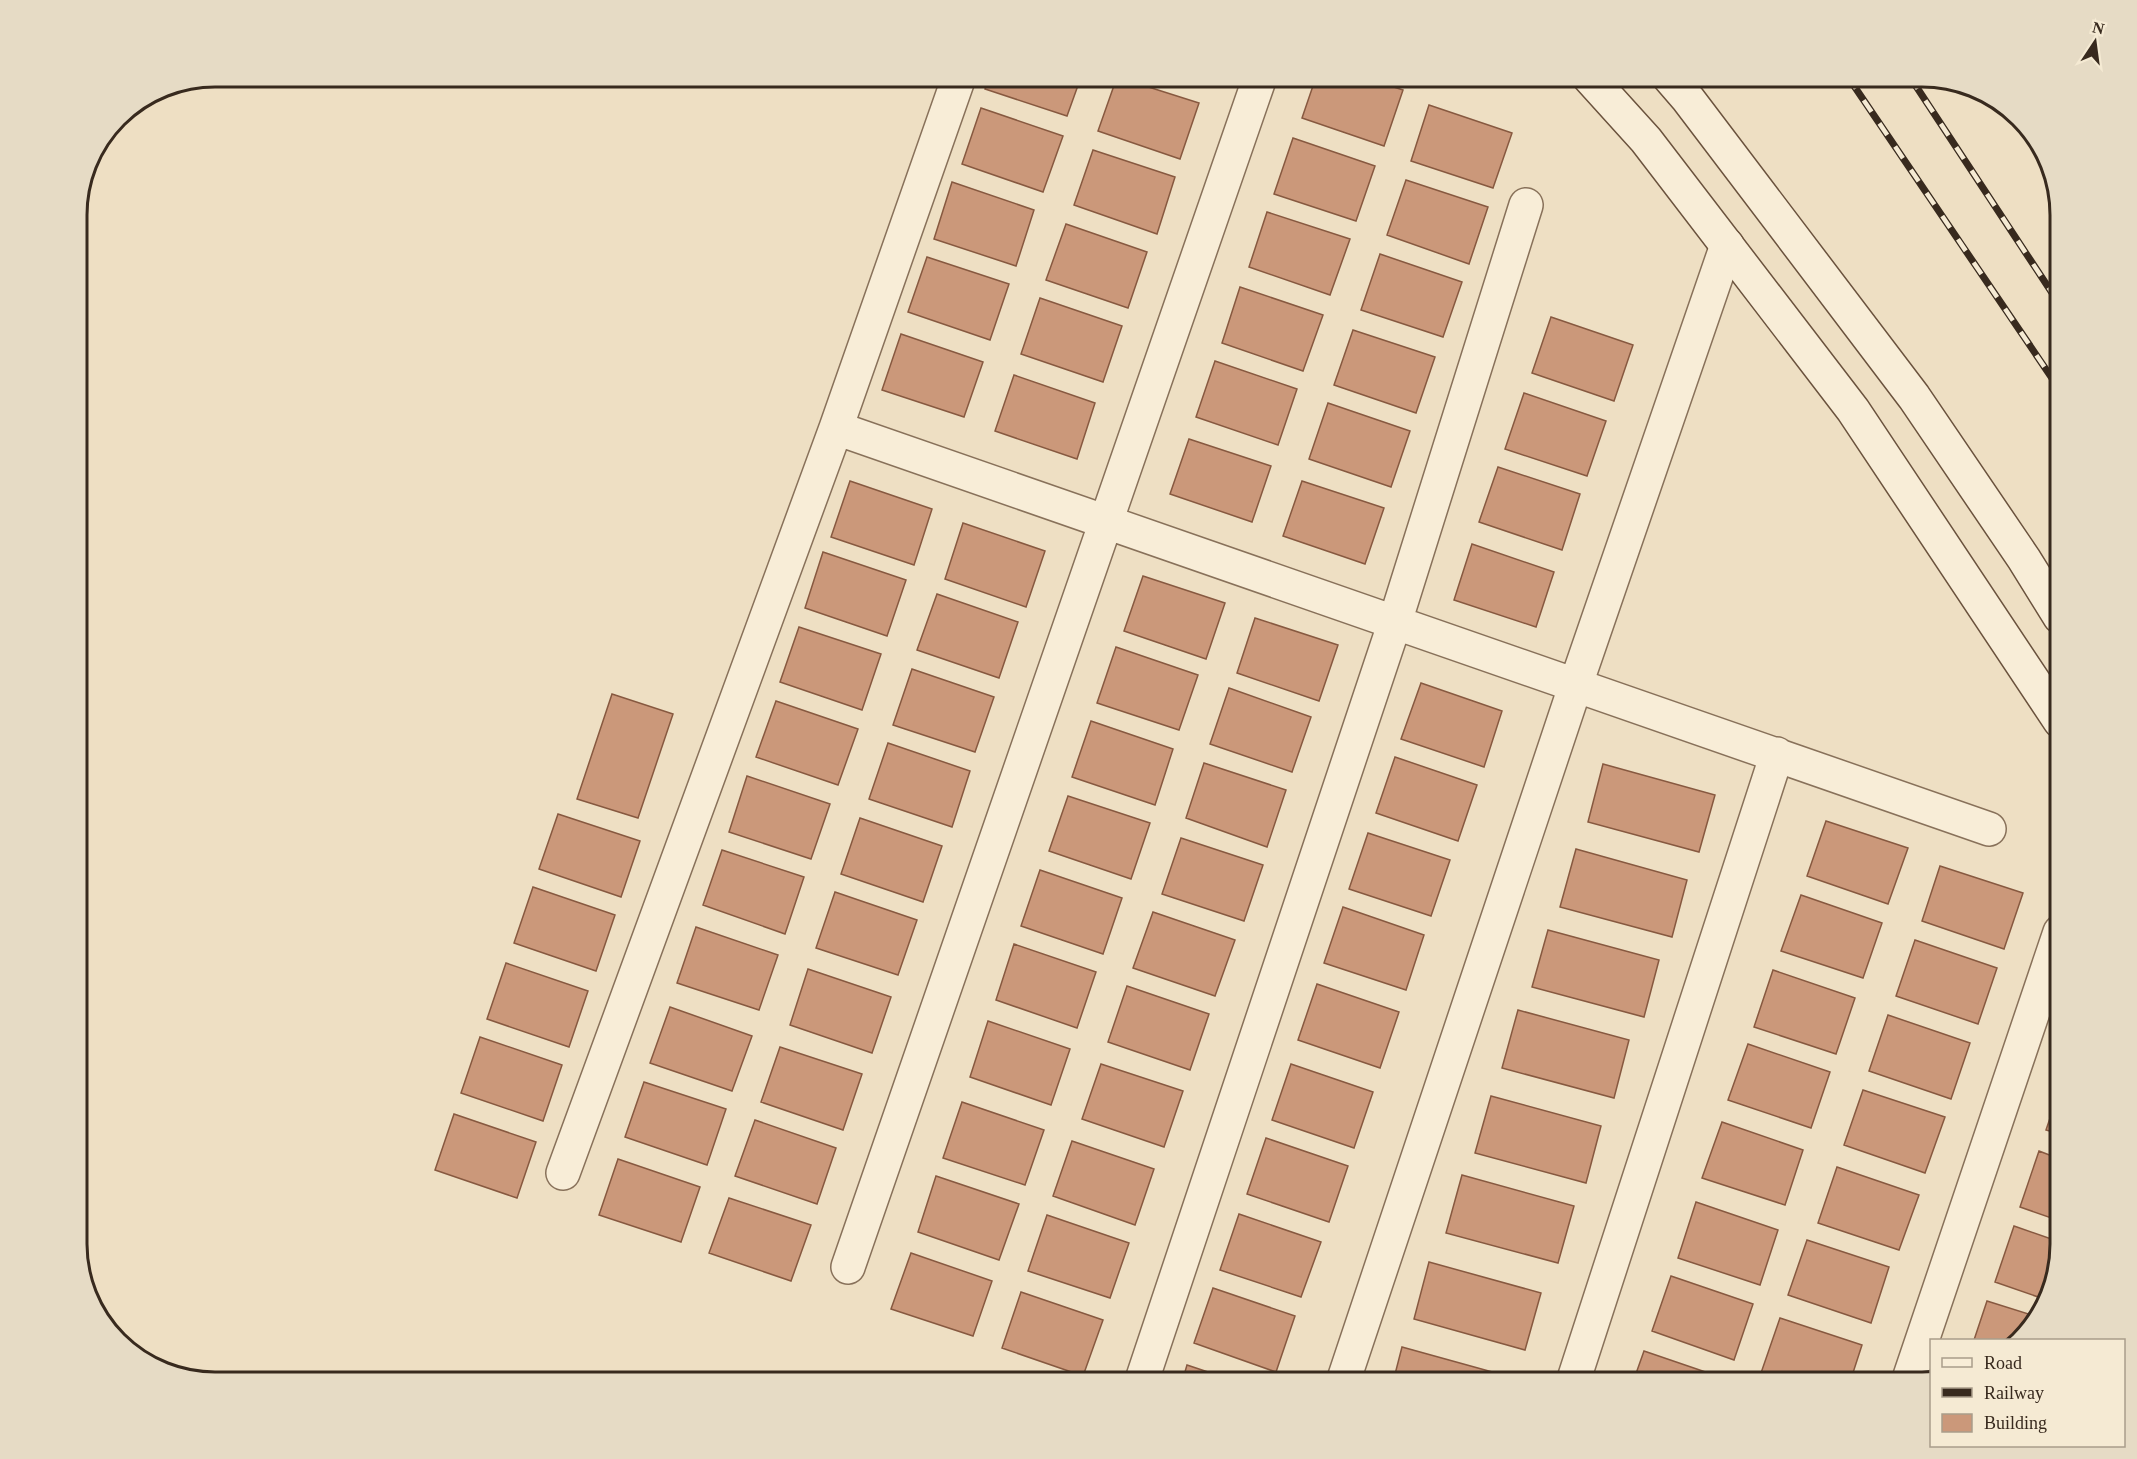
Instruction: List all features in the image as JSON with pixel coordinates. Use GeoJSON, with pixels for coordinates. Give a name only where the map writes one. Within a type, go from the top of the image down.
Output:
{"type":"FeatureCollection","features":[{"type":"Feature","properties":{"kind":"street"},"geometry":{"type":"LineString","coordinates":[[563,1173],[836,428],[954,87]]}},
{"type":"Feature","properties":{"kind":"street"},"geometry":{"type":"LineString","coordinates":[[848,1268],[1256,87]]}},
{"type":"Feature","properties":{"kind":"street"},"geometry":{"type":"LineString","coordinates":[[1599,87],[1646,140],[1853,410],[2050,705]]}},
{"type":"Feature","properties":{"kind":"street"},"geometry":{"type":"LineString","coordinates":[[1678,87],[1914,397],[2050,600]]}},
{"type":"Feature","properties":{"kind":"street"},"geometry":{"type":"LineString","coordinates":[[1145,1372],[1395,622],[1526,205]]}},
{"type":"Feature","properties":{"kind":"street"},"geometry":{"type":"LineString","coordinates":[[1347,1372],[1576,684],[1727,245]]}},
{"type":"Feature","properties":{"kind":"street"},"geometry":{"type":"LineString","coordinates":[[836,428],[1989,829]]}},
{"type":"Feature","properties":{"kind":"street"},"geometry":{"type":"LineString","coordinates":[[1577,1372],[1777,754]]}},
{"type":"Feature","properties":{"kind":"street"},"geometry":{"type":"LineString","coordinates":[[1912,1372],[2050,962]]}},
{"type":"Feature","properties":{"kind":"building"},"geometry":{"type":"Polygon","coordinates":[[[986,87],[1077,87],[1067,116],[985,89],[986,87]]]}},
{"type":"Feature","properties":{"kind":"building"},"geometry":{"type":"Polygon","coordinates":[[[1113,87],[1149,87],[1199,103],[1180,159],[1098,131],[1113,87]]]}},
{"type":"Feature","properties":{"kind":"building"},"geometry":{"type":"Polygon","coordinates":[[[1313,87],[1394,87],[1403,90],[1384,146],[1302,118],[1313,87]]]}},
{"type":"Feature","properties":{"kind":"building"},"geometry":{"type":"Polygon","coordinates":[[[1429,105],[1512,133],[1493,188],[1411,161],[1429,105]]]}},
{"type":"Feature","properties":{"kind":"building"},"geometry":{"type":"Polygon","coordinates":[[[981,108],[1063,136],[1043,192],[962,164],[981,108]]]}},
{"type":"Feature","properties":{"kind":"building"},"geometry":{"type":"Polygon","coordinates":[[[1293,138],[1375,166],[1356,221],[1274,194],[1293,138]]]}},
{"type":"Feature","properties":{"kind":"building"},"geometry":{"type":"Polygon","coordinates":[[[1093,150],[1175,177],[1157,234],[1074,205],[1093,150]]]}},
{"type":"Feature","properties":{"kind":"building"},"geometry":{"type":"Polygon","coordinates":[[[1406,180],[1488,207],[1469,264],[1387,235],[1406,180]]]}},
{"type":"Feature","properties":{"kind":"building"},"geometry":{"type":"Polygon","coordinates":[[[952,182],[1034,210],[1016,266],[934,239],[952,182]]]}},
{"type":"Feature","properties":{"kind":"building"},"geometry":{"type":"Polygon","coordinates":[[[1267,212],[1350,239],[1330,295],[1249,267],[1267,212]]]}},
{"type":"Feature","properties":{"kind":"building"},"geometry":{"type":"Polygon","coordinates":[[[1066,224],[1147,252],[1128,308],[1046,280],[1066,224]]]}},
{"type":"Feature","properties":{"kind":"building"},"geometry":{"type":"Polygon","coordinates":[[[1380,254],[1462,282],[1443,337],[1361,310],[1380,254]]]}},
{"type":"Feature","properties":{"kind":"building"},"geometry":{"type":"Polygon","coordinates":[[[927,257],[1009,284],[990,340],[908,312],[927,257]]]}},
{"type":"Feature","properties":{"kind":"building"},"geometry":{"type":"Polygon","coordinates":[[[1240,287],[1323,315],[1303,371],[1222,343],[1240,287]]]}},
{"type":"Feature","properties":{"kind":"building"},"geometry":{"type":"Polygon","coordinates":[[[1040,298],[1122,326],[1103,382],[1021,354],[1040,298]]]}},
{"type":"Feature","properties":{"kind":"building"},"geometry":{"type":"Polygon","coordinates":[[[1551,317],[1633,345],[1614,401],[1532,373],[1551,317]]]}},
{"type":"Feature","properties":{"kind":"building"},"geometry":{"type":"Polygon","coordinates":[[[1353,330],[1435,357],[1416,413],[1334,385],[1353,330]]]}},
{"type":"Feature","properties":{"kind":"building"},"geometry":{"type":"Polygon","coordinates":[[[901,334],[983,362],[964,417],[882,390],[901,334]]]}},
{"type":"Feature","properties":{"kind":"building"},"geometry":{"type":"Polygon","coordinates":[[[1215,361],[1297,389],[1278,445],[1196,417],[1215,361]]]}},
{"type":"Feature","properties":{"kind":"building"},"geometry":{"type":"Polygon","coordinates":[[[1014,375],[1095,403],[1077,459],[995,431],[1014,375]]]}},
{"type":"Feature","properties":{"kind":"building"},"geometry":{"type":"Polygon","coordinates":[[[1524,393],[1606,421],[1587,476],[1505,449],[1524,393]]]}},
{"type":"Feature","properties":{"kind":"building"},"geometry":{"type":"Polygon","coordinates":[[[1328,403],[1410,431],[1391,487],[1309,459],[1328,403]]]}},
{"type":"Feature","properties":{"kind":"building"},"geometry":{"type":"Polygon","coordinates":[[[1189,439],[1271,466],[1252,522],[1170,494],[1189,439]]]}},
{"type":"Feature","properties":{"kind":"building"},"geometry":{"type":"Polygon","coordinates":[[[1498,467],[1580,494],[1562,550],[1479,522],[1498,467]]]}},
{"type":"Feature","properties":{"kind":"building"},"geometry":{"type":"Polygon","coordinates":[[[850,481],[932,509],[914,565],[831,537],[850,481]]]}},
{"type":"Feature","properties":{"kind":"building"},"geometry":{"type":"Polygon","coordinates":[[[1302,481],[1384,508],[1365,564],[1283,536],[1302,481]]]}},
{"type":"Feature","properties":{"kind":"building"},"geometry":{"type":"Polygon","coordinates":[[[963,523],[1045,551],[1026,607],[945,579],[963,523]]]}},
{"type":"Feature","properties":{"kind":"building"},"geometry":{"type":"Polygon","coordinates":[[[1472,544],[1554,572],[1536,627],[1454,600],[1472,544]]]}},
{"type":"Feature","properties":{"kind":"building"},"geometry":{"type":"Polygon","coordinates":[[[823,552],[906,580],[887,636],[805,608],[823,552]]]}},
{"type":"Feature","properties":{"kind":"building"},"geometry":{"type":"Polygon","coordinates":[[[1143,576],[1225,603],[1206,659],[1124,631],[1143,576]]]}},
{"type":"Feature","properties":{"kind":"building"},"geometry":{"type":"Polygon","coordinates":[[[937,594],[1018,622],[999,678],[917,650],[937,594]]]}},
{"type":"Feature","properties":{"kind":"building"},"geometry":{"type":"Polygon","coordinates":[[[1255,618],[1338,645],[1319,701],[1237,673],[1255,618]]]}},
{"type":"Feature","properties":{"kind":"building"},"geometry":{"type":"Polygon","coordinates":[[[799,627],[881,654],[862,710],[780,682],[799,627]]]}},
{"type":"Feature","properties":{"kind":"building"},"geometry":{"type":"Polygon","coordinates":[[[1116,647],[1198,675],[1179,730],[1097,703],[1116,647]]]}},
{"type":"Feature","properties":{"kind":"building"},"geometry":{"type":"Polygon","coordinates":[[[912,669],[994,697],[975,752],[893,725],[912,669]]]}},
{"type":"Feature","properties":{"kind":"building"},"geometry":{"type":"Polygon","coordinates":[[[1421,683],[1502,711],[1484,767],[1401,739],[1421,683]]]}},
{"type":"Feature","properties":{"kind":"building"},"geometry":{"type":"Polygon","coordinates":[[[1229,688],[1311,717],[1292,772],[1210,744],[1229,688]]]}},
{"type":"Feature","properties":{"kind":"building"},"geometry":{"type":"Polygon","coordinates":[[[612,694],[673,714],[638,818],[577,799],[612,694]]]}},
{"type":"Feature","properties":{"kind":"building"},"geometry":{"type":"Polygon","coordinates":[[[776,701],[858,729],[838,785],[756,757],[776,701]]]}},
{"type":"Feature","properties":{"kind":"building"},"geometry":{"type":"Polygon","coordinates":[[[1091,721],[1173,749],[1155,805],[1072,777],[1091,721]]]}},
{"type":"Feature","properties":{"kind":"building"},"geometry":{"type":"Polygon","coordinates":[[[888,743],[970,771],[952,827],[869,799],[888,743]]]}},
{"type":"Feature","properties":{"kind":"building"},"geometry":{"type":"Polygon","coordinates":[[[1395,757],[1477,785],[1458,841],[1376,813],[1395,757]]]}},
{"type":"Feature","properties":{"kind":"building"},"geometry":{"type":"Polygon","coordinates":[[[1204,763],[1286,790],[1267,847],[1186,818],[1204,763]]]}},
{"type":"Feature","properties":{"kind":"building"},"geometry":{"type":"Polygon","coordinates":[[[1603,764],[1715,795],[1699,852],[1588,822],[1603,764]]]}},
{"type":"Feature","properties":{"kind":"building"},"geometry":{"type":"Polygon","coordinates":[[[747,776],[830,804],[811,859],[729,832],[747,776]]]}},
{"type":"Feature","properties":{"kind":"building"},"geometry":{"type":"Polygon","coordinates":[[[1068,796],[1150,823],[1131,879],[1049,851],[1068,796]]]}},
{"type":"Feature","properties":{"kind":"building"},"geometry":{"type":"Polygon","coordinates":[[[558,814],[640,841],[621,897],[539,869],[558,814]]]}},
{"type":"Feature","properties":{"kind":"building"},"geometry":{"type":"Polygon","coordinates":[[[860,818],[942,846],[923,902],[841,874],[860,818]]]}},
{"type":"Feature","properties":{"kind":"building"},"geometry":{"type":"Polygon","coordinates":[[[1826,821],[1908,848],[1888,904],[1807,876],[1826,821]]]}},
{"type":"Feature","properties":{"kind":"building"},"geometry":{"type":"Polygon","coordinates":[[[1368,833],[1450,860],[1431,916],[1349,889],[1368,833]]]}},
{"type":"Feature","properties":{"kind":"building"},"geometry":{"type":"Polygon","coordinates":[[[1181,838],[1263,865],[1244,921],[1162,894],[1181,838]]]}},
{"type":"Feature","properties":{"kind":"building"},"geometry":{"type":"Polygon","coordinates":[[[1576,849],[1687,880],[1672,937],[1560,907],[1576,849]]]}},
{"type":"Feature","properties":{"kind":"building"},"geometry":{"type":"Polygon","coordinates":[[[722,850],[804,877],[785,934],[703,905],[722,850]]]}},
{"type":"Feature","properties":{"kind":"building"},"geometry":{"type":"Polygon","coordinates":[[[1940,866],[2023,893],[2004,949],[1922,921],[1940,866]]]}},
{"type":"Feature","properties":{"kind":"building"},"geometry":{"type":"Polygon","coordinates":[[[1040,870],[1122,898],[1103,954],[1021,926],[1040,870]]]}},
{"type":"Feature","properties":{"kind":"building"},"geometry":{"type":"Polygon","coordinates":[[[533,887],[615,915],[596,971],[514,943],[533,887]]]}},
{"type":"Feature","properties":{"kind":"building"},"geometry":{"type":"Polygon","coordinates":[[[835,892],[917,920],[898,975],[816,948],[835,892]]]}},
{"type":"Feature","properties":{"kind":"building"},"geometry":{"type":"Polygon","coordinates":[[[1801,895],[1882,923],[1863,978],[1781,951],[1801,895]]]}},
{"type":"Feature","properties":{"kind":"building"},"geometry":{"type":"Polygon","coordinates":[[[1343,907],[1424,935],[1406,990],[1324,963],[1343,907]]]}},
{"type":"Feature","properties":{"kind":"building"},"geometry":{"type":"Polygon","coordinates":[[[1153,912],[1235,940],[1215,996],[1133,968],[1153,912]]]}},
{"type":"Feature","properties":{"kind":"building"},"geometry":{"type":"Polygon","coordinates":[[[696,927],[778,955],[759,1010],[677,983],[696,927]]]}},
{"type":"Feature","properties":{"kind":"building"},"geometry":{"type":"Polygon","coordinates":[[[1548,930],[1659,960],[1644,1017],[1532,987],[1548,930]]]}},
{"type":"Feature","properties":{"kind":"building"},"geometry":{"type":"Polygon","coordinates":[[[1915,940],[1997,968],[1978,1024],[1896,996],[1915,940]]]}},
{"type":"Feature","properties":{"kind":"building"},"geometry":{"type":"Polygon","coordinates":[[[1014,944],[1096,972],[1077,1028],[996,1000],[1014,944]]]}},
{"type":"Feature","properties":{"kind":"building"},"geometry":{"type":"Polygon","coordinates":[[[506,963],[588,991],[569,1047],[487,1019],[506,963]]]}},
{"type":"Feature","properties":{"kind":"building"},"geometry":{"type":"Polygon","coordinates":[[[808,969],[891,997],[872,1053],[790,1025],[808,969]]]}},
{"type":"Feature","properties":{"kind":"building"},"geometry":{"type":"Polygon","coordinates":[[[1773,970],[1855,998],[1836,1054],[1754,1027],[1773,970]]]}},
{"type":"Feature","properties":{"kind":"building"},"geometry":{"type":"Polygon","coordinates":[[[1317,984],[1399,1012],[1380,1068],[1298,1040],[1317,984]]]}},
{"type":"Feature","properties":{"kind":"building"},"geometry":{"type":"Polygon","coordinates":[[[1127,986],[1209,1014],[1190,1070],[1108,1042],[1127,986]]]}},
{"type":"Feature","properties":{"kind":"building"},"geometry":{"type":"Polygon","coordinates":[[[670,1007],[752,1036],[732,1091],[650,1063],[670,1007]]]}},
{"type":"Feature","properties":{"kind":"building"},"geometry":{"type":"Polygon","coordinates":[[[1518,1010],[1629,1040],[1614,1098],[1502,1068],[1518,1010]]]}},
{"type":"Feature","properties":{"kind":"building"},"geometry":{"type":"Polygon","coordinates":[[[1888,1015],[1970,1043],[1951,1099],[1869,1071],[1888,1015]]]}},
{"type":"Feature","properties":{"kind":"building"},"geometry":{"type":"Polygon","coordinates":[[[988,1021],[1070,1049],[1051,1105],[970,1077],[988,1021]]]}},
{"type":"Feature","properties":{"kind":"building"},"geometry":{"type":"Polygon","coordinates":[[[480,1037],[562,1065],[543,1121],[461,1093],[480,1037]]]}},
{"type":"Feature","properties":{"kind":"building"},"geometry":{"type":"Polygon","coordinates":[[[1748,1044],[1830,1072],[1811,1128],[1728,1100],[1748,1044]]]}},
{"type":"Feature","properties":{"kind":"building"},"geometry":{"type":"Polygon","coordinates":[[[780,1047],[862,1074],[843,1130],[761,1102],[780,1047]]]}},
{"type":"Feature","properties":{"kind":"building"},"geometry":{"type":"Polygon","coordinates":[[[1101,1064],[1183,1091],[1164,1147],[1082,1119],[1101,1064]]]}},
{"type":"Feature","properties":{"kind":"building"},"geometry":{"type":"Polygon","coordinates":[[[1291,1064],[1373,1092],[1354,1148],[1272,1120],[1291,1064]]]}},
{"type":"Feature","properties":{"kind":"building"},"geometry":{"type":"Polygon","coordinates":[[[644,1082],[726,1109],[707,1165],[625,1137],[644,1082]]]}},
{"type":"Feature","properties":{"kind":"building"},"geometry":{"type":"Polygon","coordinates":[[[1863,1090],[1945,1117],[1925,1173],[1844,1145],[1863,1090]]]}},
{"type":"Feature","properties":{"kind":"building"},"geometry":{"type":"Polygon","coordinates":[[[1491,1096],[1601,1126],[1586,1183],[1475,1153],[1491,1096]]]}},
{"type":"Feature","properties":{"kind":"building"},"geometry":{"type":"Polygon","coordinates":[[[962,1102],[1044,1130],[1025,1185],[943,1158],[962,1102]]]}},
{"type":"Feature","properties":{"kind":"building"},"geometry":{"type":"Polygon","coordinates":[[[454,1114],[536,1142],[517,1198],[435,1170],[454,1114]]]}},
{"type":"Feature","properties":{"kind":"building"},"geometry":{"type":"Polygon","coordinates":[[[2050,1118],[2050,1131],[2046,1130],[2050,1118]]]}},
{"type":"Feature","properties":{"kind":"building"},"geometry":{"type":"Polygon","coordinates":[[[755,1120],[836,1148],[817,1204],[735,1176],[755,1120]]]}},
{"type":"Feature","properties":{"kind":"building"},"geometry":{"type":"Polygon","coordinates":[[[1722,1122],[1803,1150],[1785,1205],[1702,1178],[1722,1122]]]}},
{"type":"Feature","properties":{"kind":"building"},"geometry":{"type":"Polygon","coordinates":[[[1266,1138],[1348,1166],[1329,1222],[1247,1194],[1266,1138]]]}},
{"type":"Feature","properties":{"kind":"building"},"geometry":{"type":"Polygon","coordinates":[[[1072,1141],[1154,1169],[1135,1225],[1053,1196],[1072,1141]]]}},
{"type":"Feature","properties":{"kind":"building"},"geometry":{"type":"Polygon","coordinates":[[[2039,1151],[2050,1155],[2050,1218],[2020,1207],[2039,1151]]]}},
{"type":"Feature","properties":{"kind":"building"},"geometry":{"type":"Polygon","coordinates":[[[618,1159],[700,1187],[681,1242],[599,1215],[618,1159]]]}},
{"type":"Feature","properties":{"kind":"building"},"geometry":{"type":"Polygon","coordinates":[[[1837,1167],[1919,1195],[1899,1250],[1818,1223],[1837,1167]]]}},
{"type":"Feature","properties":{"kind":"building"},"geometry":{"type":"Polygon","coordinates":[[[1462,1175],[1574,1206],[1558,1263],[1446,1233],[1462,1175]]]}},
{"type":"Feature","properties":{"kind":"building"},"geometry":{"type":"Polygon","coordinates":[[[936,1176],[1019,1204],[999,1260],[918,1232],[936,1176]]]}},
{"type":"Feature","properties":{"kind":"building"},"geometry":{"type":"Polygon","coordinates":[[[729,1198],[811,1225],[791,1281],[709,1253],[729,1198]]]}},
{"type":"Feature","properties":{"kind":"building"},"geometry":{"type":"Polygon","coordinates":[[[1696,1202],[1778,1230],[1760,1285],[1678,1258],[1696,1202]]]}},
{"type":"Feature","properties":{"kind":"building"},"geometry":{"type":"Polygon","coordinates":[[[1239,1214],[1321,1242],[1301,1297],[1220,1270],[1239,1214]]]}},
{"type":"Feature","properties":{"kind":"building"},"geometry":{"type":"Polygon","coordinates":[[[1047,1215],[1129,1243],[1110,1298],[1028,1271],[1047,1215]]]}},
{"type":"Feature","properties":{"kind":"building"},"geometry":{"type":"Polygon","coordinates":[[[2014,1226],[2050,1239],[2046,1277],[2038,1297],[1995,1282],[2014,1226]]]}},
{"type":"Feature","properties":{"kind":"building"},"geometry":{"type":"Polygon","coordinates":[[[1807,1240],[1889,1267],[1871,1323],[1788,1295],[1807,1240]]]}},
{"type":"Feature","properties":{"kind":"building"},"geometry":{"type":"Polygon","coordinates":[[[911,1253],[992,1281],[973,1336],[891,1309],[911,1253]]]}},
{"type":"Feature","properties":{"kind":"building"},"geometry":{"type":"Polygon","coordinates":[[[1429,1262],[1541,1293],[1525,1350],[1414,1319],[1429,1262]]]}},
{"type":"Feature","properties":{"kind":"building"},"geometry":{"type":"Polygon","coordinates":[[[1671,1276],[1753,1304],[1734,1360],[1652,1331],[1671,1276]]]}},
{"type":"Feature","properties":{"kind":"building"},"geometry":{"type":"Polygon","coordinates":[[[1213,1288],[1295,1316],[1276,1372],[1194,1343],[1213,1288]]]}},
{"type":"Feature","properties":{"kind":"building"},"geometry":{"type":"Polygon","coordinates":[[[1021,1292],[1103,1320],[1084,1372],[1071,1372],[1002,1348],[1021,1292]]]}},
{"type":"Feature","properties":{"kind":"building"},"geometry":{"type":"Polygon","coordinates":[[[1987,1301],[2029,1314],[2007,1339],[1974,1339],[1987,1301]]]}},
{"type":"Feature","properties":{"kind":"building"},"geometry":{"type":"Polygon","coordinates":[[[1780,1318],[1862,1345],[1853,1372],[1761,1372],[1780,1318]]]}},
{"type":"Feature","properties":{"kind":"building"},"geometry":{"type":"Polygon","coordinates":[[[1402,1347],[1492,1372],[1396,1372],[1402,1347]]]}},
{"type":"Feature","properties":{"kind":"building"},"geometry":{"type":"Polygon","coordinates":[[[1644,1351],[1706,1372],[1637,1372],[1644,1351]]]}},
{"type":"Feature","properties":{"kind":"building"},"geometry":{"type":"Polygon","coordinates":[[[1187,1365],[1208,1372],[1185,1372],[1187,1365]]]}},
{"type":"Feature","properties":{"kind":"railway"},"geometry":{"type":"LineString","coordinates":[[1855,87],[2050,375]]}},
{"type":"Feature","properties":{"kind":"railway"},"geometry":{"type":"LineString","coordinates":[[1917,87],[2050,290]]}}]}
